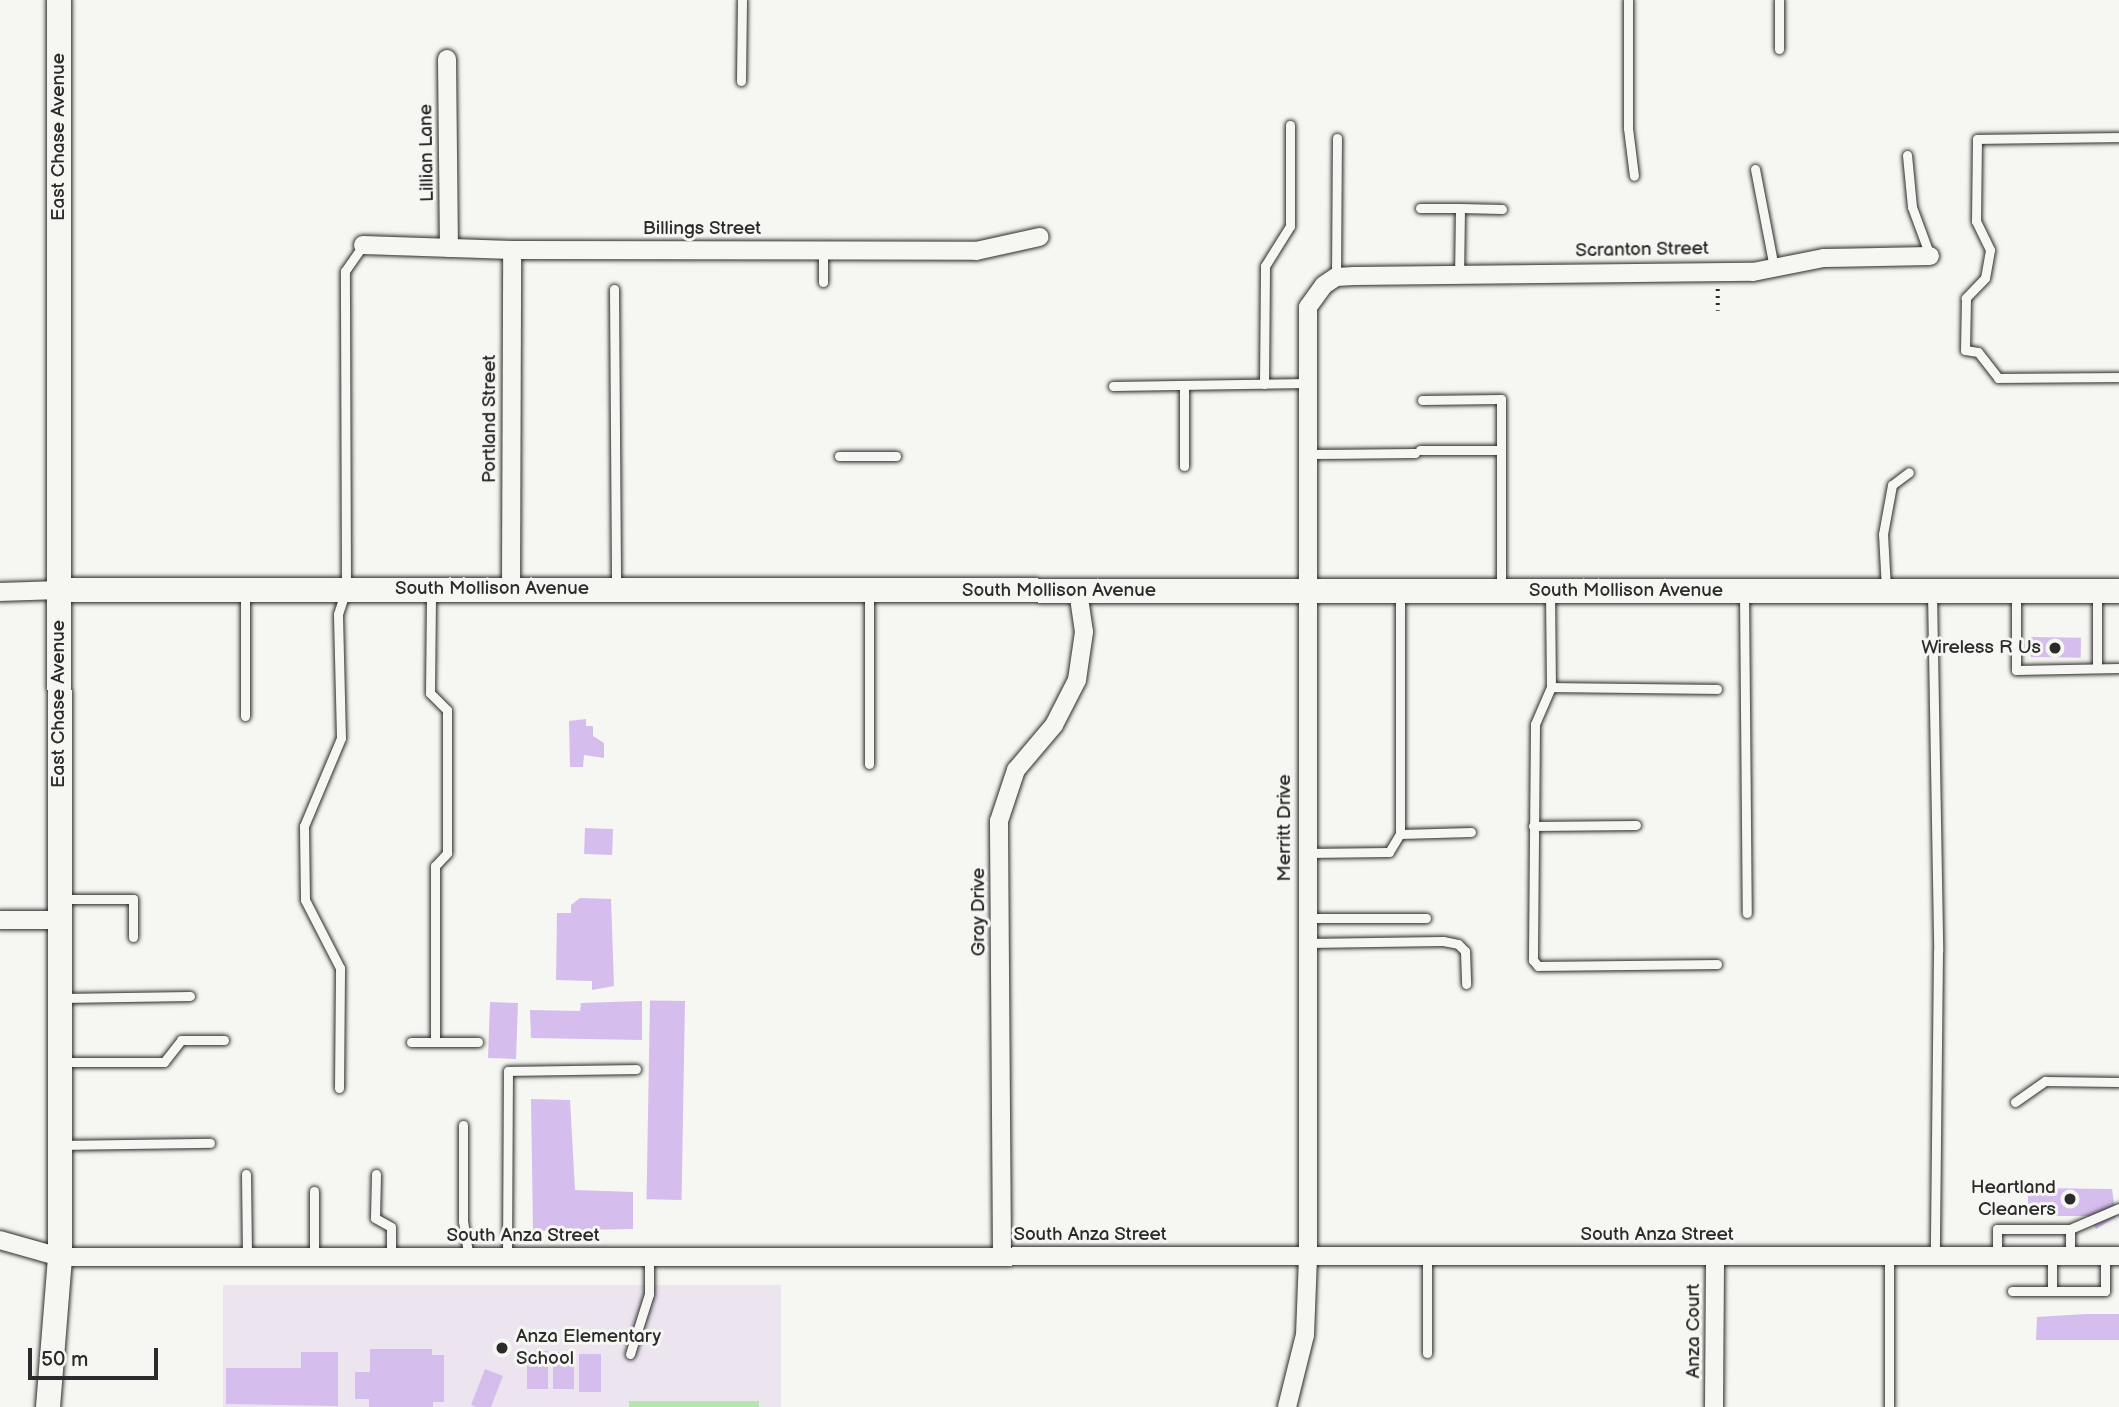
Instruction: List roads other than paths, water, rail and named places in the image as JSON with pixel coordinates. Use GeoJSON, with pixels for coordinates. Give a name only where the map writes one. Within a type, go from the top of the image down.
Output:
{"type":"FeatureCollection","features":[{"type":"Feature","properties":{"kind":"main road","name":"East Chase Avenue"},"geometry":{"type":"LineString","coordinates":[[48,1407],[60,1257],[61,1146],[59,0]]}},
{"type":"Feature","properties":{"kind":"main road","name":"South Mollison Avenue"},"geometry":{"type":"LineString","coordinates":[[59,590],[2108,591]]}},
{"type":"Feature","properties":{"kind":"street","name":"Lillian Lane"},"geometry":{"type":"LineString","coordinates":[[447,59],[449,248]]}},
{"type":"Feature","properties":{"kind":"street","name":"Billings Street"},"geometry":{"type":"LineString","coordinates":[[363,245],[512,250],[976,251],[1039,237]]}},
{"type":"Feature","properties":{"kind":"street","name":"Portland Street"},"geometry":{"type":"LineString","coordinates":[[511,589],[512,250]]}},
{"type":"Feature","properties":{"kind":"street","name":"Scranton Street"},"geometry":{"type":"LineString","coordinates":[[1345,276],[1459,276],[1774,268],[1824,258],[1930,256]]}},
{"type":"Feature","properties":{"kind":"street","name":"Merritt Drive"},"geometry":{"type":"LineString","coordinates":[[1287,1407],[1305,1335],[1308,1256],[1308,307],[1345,276]]}},
{"type":"Feature","properties":{"kind":"street","name":"South Mollison Avenue"},"geometry":{"type":"LineString","coordinates":[[0,593],[59,590]]}},
{"type":"Feature","properties":{"kind":"street","name":"Gray Drive"},"geometry":{"type":"LineString","coordinates":[[1002,1256],[999,821],[1016,770],[1054,725],[1077,680],[1084,632],[1078,591]]}},
{"type":"Feature","properties":{"kind":"street"},"geometry":{"type":"LineString","coordinates":[[0,920],[60,909]]}},
{"type":"Feature","properties":{"kind":"street","name":"South Anza Street"},"geometry":{"type":"LineString","coordinates":[[0,1240],[60,1257],[2112,1256]]}},
{"type":"Feature","properties":{"kind":"street","name":"Anza Court"},"geometry":{"type":"LineString","coordinates":[[1714,1407],[1715,1256]]}},
{"type":"Feature","properties":{"kind":"lane"},"geometry":{"type":"LineString","coordinates":[[741,0],[741,81]]}},
{"type":"Feature","properties":{"kind":"lane"},"geometry":{"type":"LineString","coordinates":[[1628,0],[1628,128],[1634,176]]}},
{"type":"Feature","properties":{"kind":"lane"},"geometry":{"type":"LineString","coordinates":[[1779,0],[1779,49]]}},
{"type":"Feature","properties":{"kind":"lane"},"geometry":{"type":"LineString","coordinates":[[1264,384],[1265,265],[1290,226],[1290,125]]}},
{"type":"Feature","properties":{"kind":"lane"},"geometry":{"type":"LineString","coordinates":[[2119,137],[1977,139],[1976,221],[1990,250],[1984,278],[1966,298],[1965,350],[1978,352],[1998,378],[2119,377]]}},
{"type":"Feature","properties":{"kind":"lane"},"geometry":{"type":"LineString","coordinates":[[1337,138],[1345,276]]}},
{"type":"Feature","properties":{"kind":"lane"},"geometry":{"type":"LineString","coordinates":[[1907,155],[1912,207],[1930,256]]}},
{"type":"Feature","properties":{"kind":"lane"},"geometry":{"type":"LineString","coordinates":[[1755,169],[1774,268]]}},
{"type":"Feature","properties":{"kind":"lane"},"geometry":{"type":"LineString","coordinates":[[1420,208],[1502,209]]}},
{"type":"Feature","properties":{"kind":"lane"},"geometry":{"type":"LineString","coordinates":[[1459,276],[1460,208]]}},
{"type":"Feature","properties":{"kind":"lane"},"geometry":{"type":"LineString","coordinates":[[339,1088],[340,968],[305,900],[304,825],[341,738],[338,614],[346,589],[345,271],[363,245]]}},
{"type":"Feature","properties":{"kind":"lane"},"geometry":{"type":"LineString","coordinates":[[823,251],[823,282]]}},
{"type":"Feature","properties":{"kind":"lane"},"geometry":{"type":"LineString","coordinates":[[614,289],[615,589]]}},
{"type":"Feature","properties":{"kind":"lane"},"geometry":{"type":"LineString","coordinates":[[1113,386],[1307,383]]}},
{"type":"Feature","properties":{"kind":"lane"},"geometry":{"type":"LineString","coordinates":[[1184,385],[1184,466]]}},
{"type":"Feature","properties":{"kind":"lane"},"geometry":{"type":"LineString","coordinates":[[1422,400],[1501,399],[1501,591]]}},
{"type":"Feature","properties":{"kind":"lane"},"geometry":{"type":"LineString","coordinates":[[1307,454],[1501,450]]}},
{"type":"Feature","properties":{"kind":"lane"},"geometry":{"type":"LineString","coordinates":[[839,456],[896,456]]}},
{"type":"Feature","properties":{"kind":"lane"},"geometry":{"type":"LineString","coordinates":[[1886,591],[1884,534],[1892,485],[1909,472]]}},
{"type":"Feature","properties":{"kind":"lane"},"geometry":{"type":"LineString","coordinates":[[431,589],[430,693],[447,710],[447,853],[435,866],[435,1042]]}},
{"type":"Feature","properties":{"kind":"lane"},"geometry":{"type":"LineString","coordinates":[[245,590],[245,716]]}},
{"type":"Feature","properties":{"kind":"lane"},"geometry":{"type":"LineString","coordinates":[[869,590],[869,764]]}},
{"type":"Feature","properties":{"kind":"lane"},"geometry":{"type":"LineString","coordinates":[[1306,853],[1389,852],[1400,834],[1400,591]]}},
{"type":"Feature","properties":{"kind":"lane"},"geometry":{"type":"LineString","coordinates":[[1550,591],[1551,687],[1535,724],[1532,954],[1538,965],[1717,964]]}},
{"type":"Feature","properties":{"kind":"lane"},"geometry":{"type":"LineString","coordinates":[[1744,591],[1747,913]]}},
{"type":"Feature","properties":{"kind":"lane"},"geometry":{"type":"LineString","coordinates":[[1932,591],[1938,951],[1935,1256]]}},
{"type":"Feature","properties":{"kind":"lane"},"geometry":{"type":"LineString","coordinates":[[2016,591],[2016,670],[2119,668]]}},
{"type":"Feature","properties":{"kind":"lane"},"geometry":{"type":"LineString","coordinates":[[2097,668],[2108,591]]}},
{"type":"Feature","properties":{"kind":"lane"},"geometry":{"type":"LineString","coordinates":[[1551,687],[1717,689]]}},
{"type":"Feature","properties":{"kind":"lane"},"geometry":{"type":"LineString","coordinates":[[1534,826],[1636,825]]}},
{"type":"Feature","properties":{"kind":"lane"},"geometry":{"type":"LineString","coordinates":[[1400,834],[1471,832]]}},
{"type":"Feature","properties":{"kind":"lane"},"geometry":{"type":"LineString","coordinates":[[60,909],[133,899],[133,937]]}},
{"type":"Feature","properties":{"kind":"lane"},"geometry":{"type":"LineString","coordinates":[[1307,918],[1426,918]]}},
{"type":"Feature","properties":{"kind":"lane"},"geometry":{"type":"LineString","coordinates":[[1307,943],[1451,943],[1465,951],[1466,984]]}},
{"type":"Feature","properties":{"kind":"lane"},"geometry":{"type":"LineString","coordinates":[[60,998],[190,996]]}},
{"type":"Feature","properties":{"kind":"lane"},"geometry":{"type":"LineString","coordinates":[[60,1062],[164,1062],[181,1040],[224,1040]]}},
{"type":"Feature","properties":{"kind":"lane"},"geometry":{"type":"LineString","coordinates":[[411,1042],[478,1042]]}},
{"type":"Feature","properties":{"kind":"lane"},"geometry":{"type":"LineString","coordinates":[[507,1257],[508,1071],[636,1069]]}},
{"type":"Feature","properties":{"kind":"lane"},"geometry":{"type":"LineString","coordinates":[[2015,1102],[2045,1081],[2119,1082]]}},
{"type":"Feature","properties":{"kind":"lane"},"geometry":{"type":"LineString","coordinates":[[463,1125],[463,1221],[469,1257]]}},
{"type":"Feature","properties":{"kind":"lane"},"geometry":{"type":"LineString","coordinates":[[61,1146],[210,1143]]}},
{"type":"Feature","properties":{"kind":"lane"},"geometry":{"type":"LineString","coordinates":[[246,1174],[247,1257]]}},
{"type":"Feature","properties":{"kind":"lane"},"geometry":{"type":"LineString","coordinates":[[376,1174],[376,1218],[391,1227],[391,1257]]}},
{"type":"Feature","properties":{"kind":"lane"},"geometry":{"type":"LineString","coordinates":[[314,1191],[314,1257]]}},
{"type":"Feature","properties":{"kind":"lane"},"geometry":{"type":"LineString","coordinates":[[1997,1256],[1997,1229],[2070,1229],[2119,1208]]}},
{"type":"Feature","properties":{"kind":"lane"},"geometry":{"type":"LineString","coordinates":[[2052,1291],[2070,1229]]}},
{"type":"Feature","properties":{"kind":"lane"},"geometry":{"type":"LineString","coordinates":[[1427,1256],[1427,1353]]}},
{"type":"Feature","properties":{"kind":"lane"},"geometry":{"type":"LineString","coordinates":[[1889,1256],[1889,1407]]}},
{"type":"Feature","properties":{"kind":"lane"},"geometry":{"type":"LineString","coordinates":[[2012,1291],[2105,1291],[2112,1256]]}},
{"type":"Feature","properties":{"kind":"lane"},"geometry":{"type":"LineString","coordinates":[[630,1354],[649,1294],[649,1257]]}},
{"type":"Feature","properties":{"kind":"place","name":"Wireless R Us"},"geometry":{"type":"Point","coordinates":[2055,648]}},
{"type":"Feature","properties":{"kind":"place","name":"Heartland Cleaners"},"geometry":{"type":"Point","coordinates":[2070,1199]}},
{"type":"Feature","properties":{"kind":"place","name":"Anza Elementary School"},"geometry":{"type":"Point","coordinates":[502,1348]}}]}
